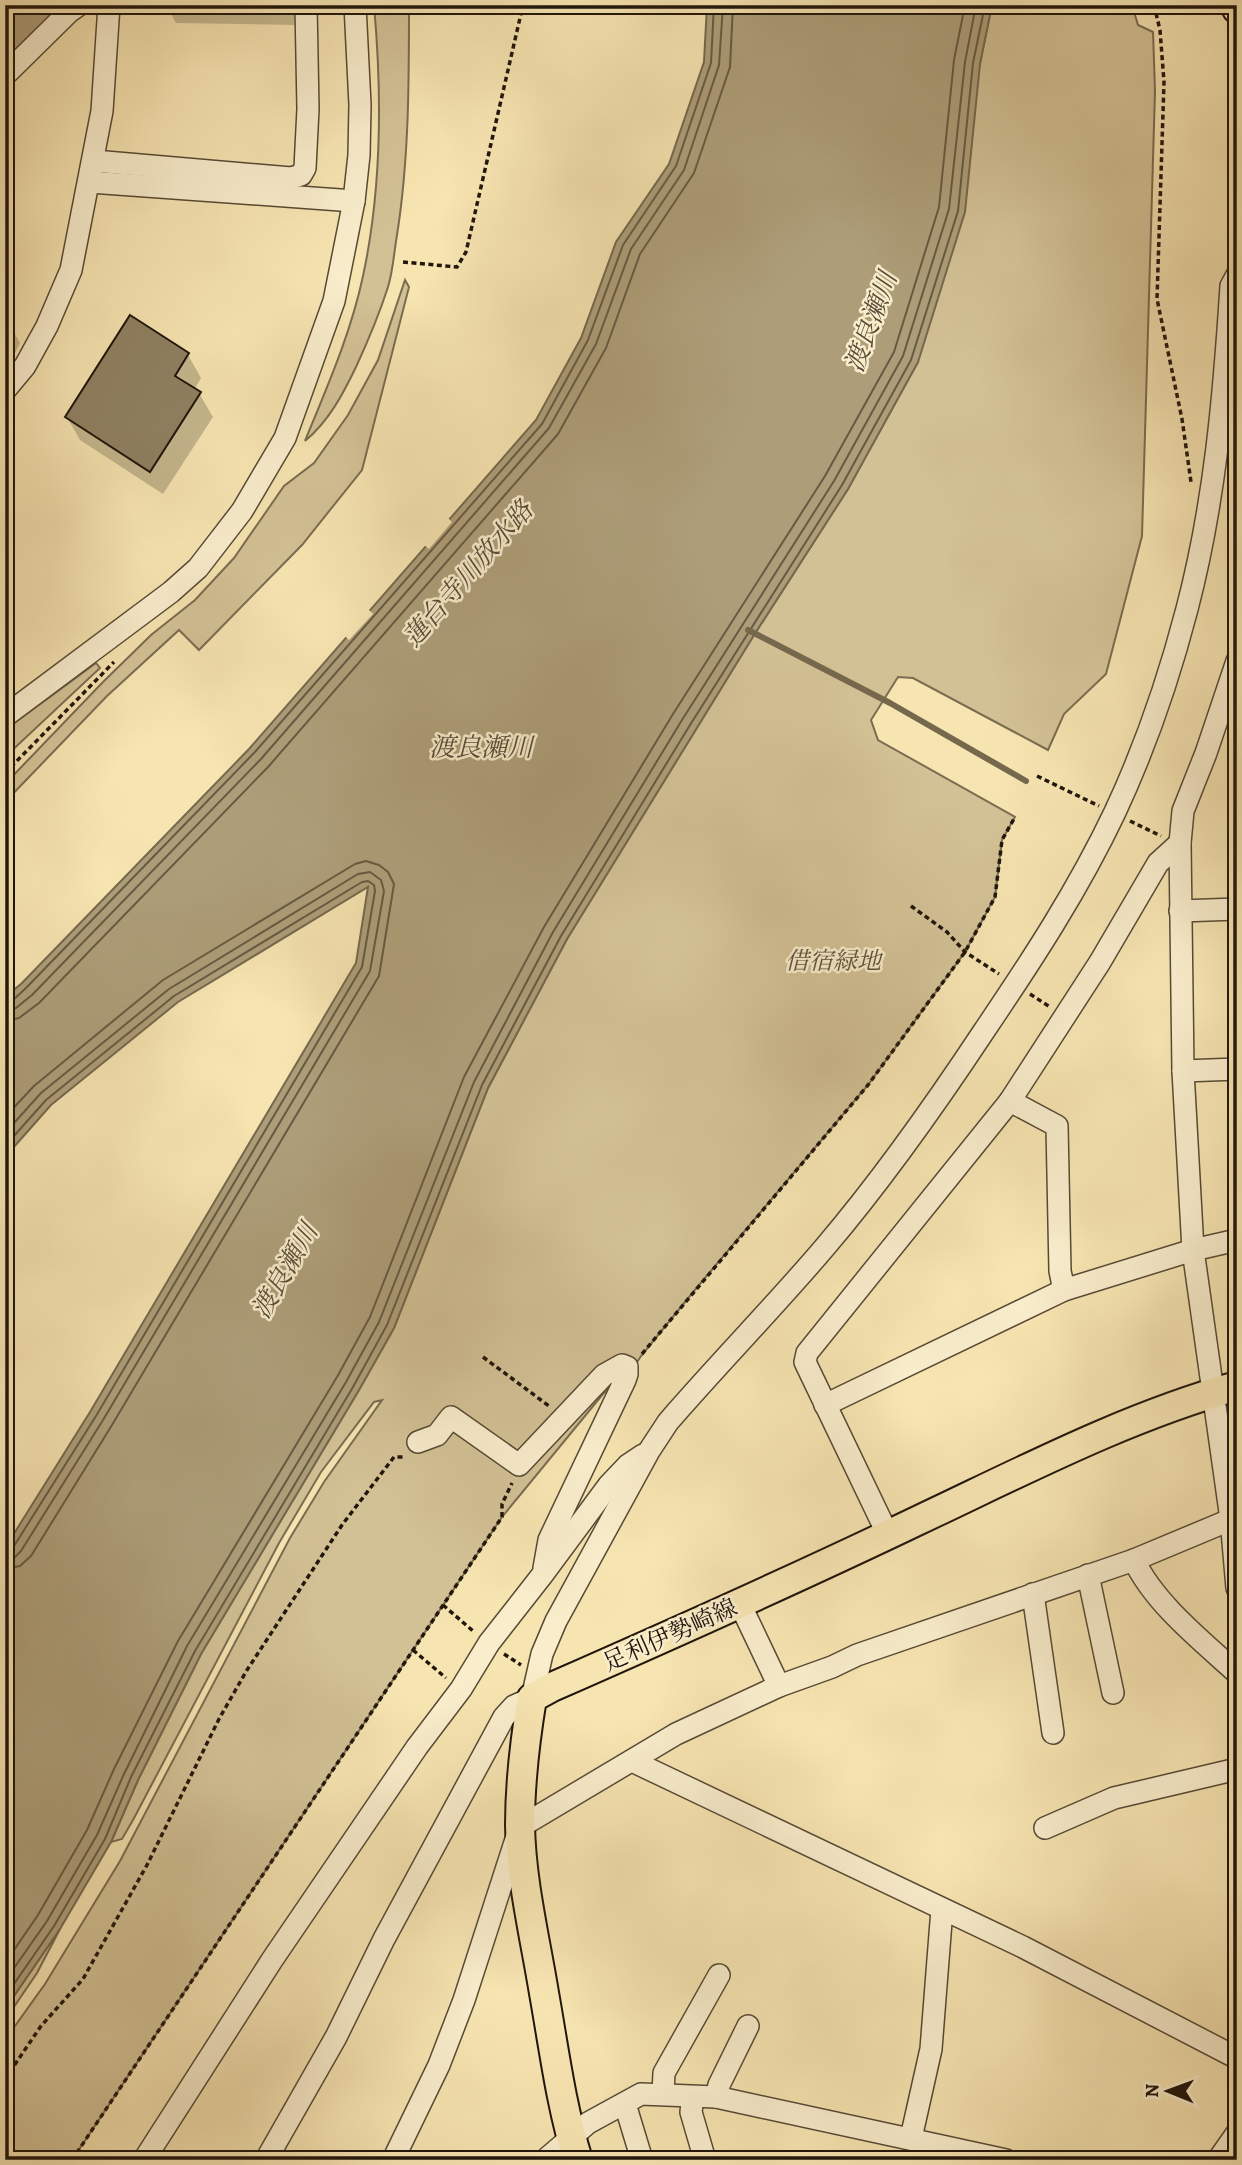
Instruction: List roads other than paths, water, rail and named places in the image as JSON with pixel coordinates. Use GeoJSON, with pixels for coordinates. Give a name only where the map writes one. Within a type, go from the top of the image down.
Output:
{"type":"FeatureCollection","features":[{"type":"Feature","properties":{"kind":"main road","name":"足利伊勢崎線"},"geometry":{"type":"LineString","coordinates":[[532,1698],[1088,1441],[1225,1390]]}},
{"type":"Feature","properties":{"kind":"main road"},"geometry":{"type":"LineString","coordinates":[[532,1698],[524,1743],[520,1827],[529,1906],[575,2150]]}},
{"type":"Feature","properties":{"kind":"street"},"geometry":{"type":"LineString","coordinates":[[5,75],[79,5]]}},
{"type":"Feature","properties":{"kind":"street"},"geometry":{"type":"LineString","coordinates":[[5,390],[25,366],[47,326],[71,270],[92,172],[103,97],[109,5]]}},
{"type":"Feature","properties":{"kind":"street"},"geometry":{"type":"LineString","coordinates":[[92,172],[291,178],[301,175],[304,168],[308,109],[306,5]]}},
{"type":"Feature","properties":{"kind":"street"},"geometry":{"type":"LineString","coordinates":[[5,716],[171,592],[198,568],[242,511],[274,460],[290,427],[334,301],[354,201],[359,155],[360,105],[355,5]]}},
{"type":"Feature","properties":{"kind":"street"},"geometry":{"type":"LineString","coordinates":[[92,172],[354,201]]}},
{"type":"Feature","properties":{"kind":"street"},"geometry":{"type":"LineString","coordinates":[[266,2160],[336,2037],[384,1940],[504,1717],[514,1706],[532,1698],[542,1654],[556,1621],[649,1451],[668,1422],[827,1245],[938,1101],[1045,939],[1115,813],[1146,737],[1177,646],[1202,547],[1219,449],[1231,286],[1237,275]]}},
{"type":"Feature","properties":{"kind":"street"},"geometry":{"type":"LineString","coordinates":[[888,1535],[805,1362],[807,1353],[1010,1101],[1100,962],[1171,840],[1206,753],[1237,660]]}},
{"type":"Feature","properties":{"kind":"street"},"geometry":{"type":"LineString","coordinates":[[1171,840],[1180,911],[1184,1071],[1193,1250],[1225,1390],[1237,1588]]}},
{"type":"Feature","properties":{"kind":"street"},"geometry":{"type":"LineString","coordinates":[[1180,911],[1237,909]]}},
{"type":"Feature","properties":{"kind":"street"},"geometry":{"type":"LineString","coordinates":[[1184,1071],[1237,1069]]}},
{"type":"Feature","properties":{"kind":"street"},"geometry":{"type":"LineString","coordinates":[[1010,1101],[1057,1126],[1060,1270],[1064,1290]]}},
{"type":"Feature","properties":{"kind":"street"},"geometry":{"type":"LineString","coordinates":[[825,1405],[1064,1290],[1193,1250],[1237,1240]]}},
{"type":"Feature","properties":{"kind":"street"},"geometry":{"type":"LineString","coordinates":[[418,1442],[437,1434],[451,1417],[519,1465],[604,1375],[617,1366],[626,1367],[625,1380],[549,1540],[543,1574]]}},
{"type":"Feature","properties":{"kind":"street"},"geometry":{"type":"LineString","coordinates":[[144,2160],[272,1960],[417,1747],[461,1689],[489,1643],[609,1485],[628,1465],[649,1451]]}},
{"type":"Feature","properties":{"kind":"street"},"geometry":{"type":"LineString","coordinates":[[393,2160],[439,2065],[464,2000],[520,1827],[676,1734],[779,1686],[857,1655],[1134,1560],[1234,1518]]}},
{"type":"Feature","properties":{"kind":"street"},"geometry":{"type":"LineString","coordinates":[[1134,1560],[1139,1572],[1177,1617],[1237,1674]]}},
{"type":"Feature","properties":{"kind":"street"},"geometry":{"type":"LineString","coordinates":[[1088,1575],[1112,1693]]}},
{"type":"Feature","properties":{"kind":"street"},"geometry":{"type":"LineString","coordinates":[[1032,1594],[1053,1733]]}},
{"type":"Feature","properties":{"kind":"street"},"geometry":{"type":"LineString","coordinates":[[740,1604],[779,1686]]}},
{"type":"Feature","properties":{"kind":"street"},"geometry":{"type":"LineString","coordinates":[[632,1761],[1023,1947],[1237,2058]]}},
{"type":"Feature","properties":{"kind":"street"},"geometry":{"type":"LineString","coordinates":[[1045,1828],[1114,1798],[1237,1769]]}},
{"type":"Feature","properties":{"kind":"street"},"geometry":{"type":"LineString","coordinates":[[911,2138],[931,2049],[942,1909]]}},
{"type":"Feature","properties":{"kind":"street"},"geometry":{"type":"LineString","coordinates":[[663,2094],[664,2073],[719,1975]]}},
{"type":"Feature","properties":{"kind":"street"},"geometry":{"type":"LineString","coordinates":[[716,2097],[719,2085],[748,2026]]}},
{"type":"Feature","properties":{"kind":"street"},"geometry":{"type":"LineString","coordinates":[[545,2160],[575,2150],[588,2123],[642,2094],[716,2097],[1006,2160]]}},
{"type":"Feature","properties":{"kind":"street"},"geometry":{"type":"LineString","coordinates":[[693,2097],[691,2112],[705,2160]]}},
{"type":"Feature","properties":{"kind":"street"},"geometry":{"type":"LineString","coordinates":[[625,2104],[642,2160]]}},
{"type":"Feature","properties":{"kind":"street"},"geometry":{"type":"LineString","coordinates":[[1217,2160],[1237,2133]]}},
{"type":"Feature","properties":{"kind":"water","name":"渡良瀬川"},"geometry":{"type":"Polygon","coordinates":[[[707,5],[992,5],[980,64],[965,212],[918,362],[848,489],[754,635],[567,939],[488,1088],[394,1328],[201,1654],[138,1780],[111,1842],[60,1929],[5,2009],[5,1548],[90,1412],[356,963],[368,887],[178,1002],[51,1105],[5,1157],[5,997],[21,984],[249,749],[536,420],[581,338],[616,242],[669,164],[704,62],[707,5]]]}},
{"type":"Feature","properties":{"kind":"waterway"},"geometry":{"type":"LineString","coordinates":[[5,47],[40,5]]}},
{"type":"Feature","properties":{"kind":"waterway"},"geometry":{"type":"LineString","coordinates":[[748,630],[890,703],[1026,781]]}},
{"type":"Feature","properties":{"kind":"water label","name":"蓮台寺川放水路"},"geometry":{"type":"Point","coordinates":[468,574]}},
{"type":"Feature","properties":{"kind":"park label","name":"借宿緑地"},"geometry":{"type":"Point","coordinates":[833,961]}}]}
